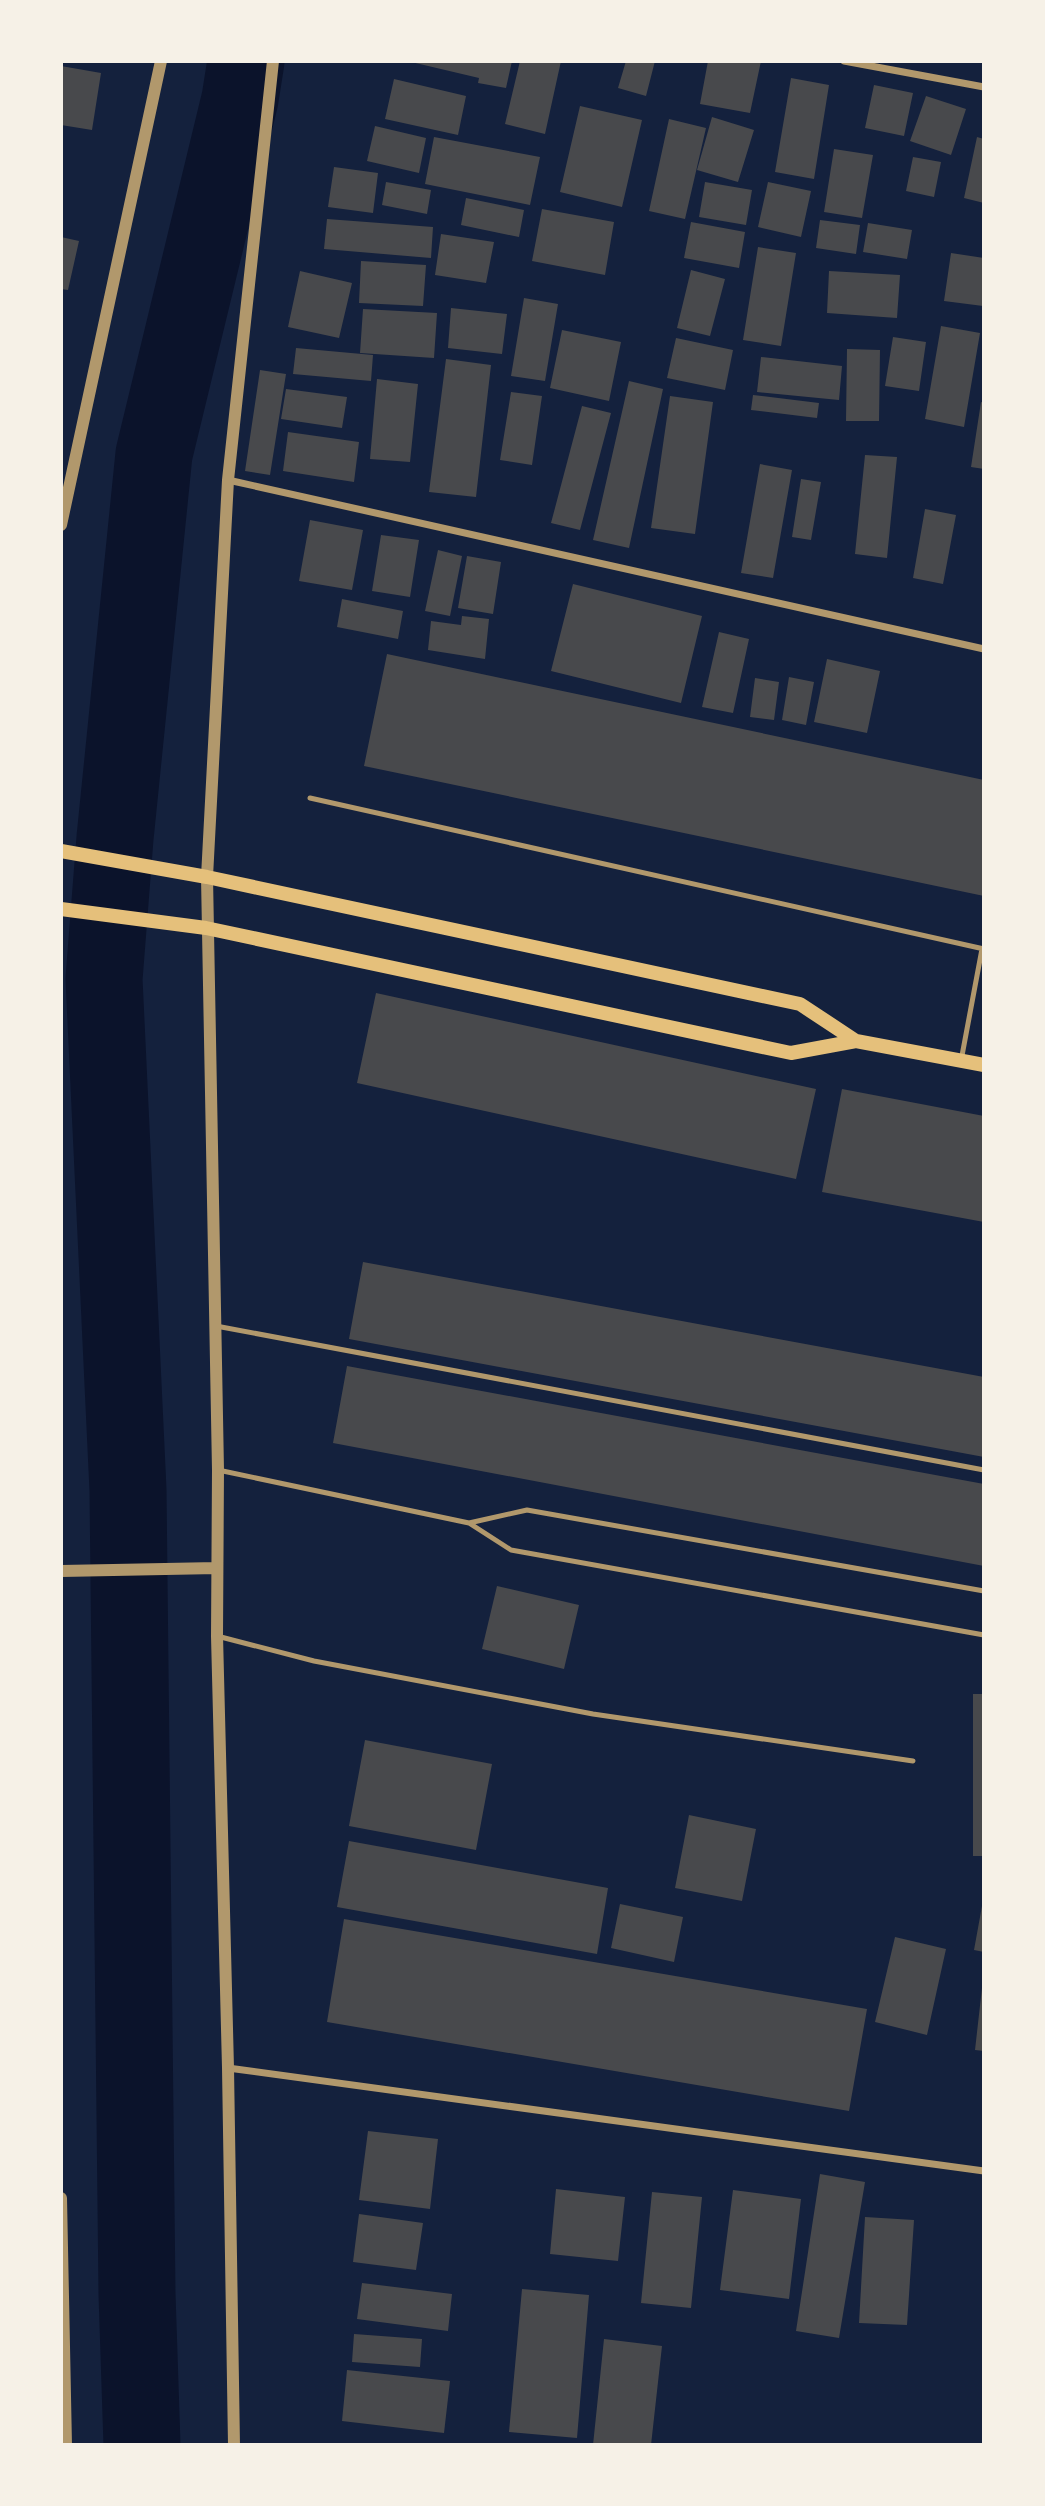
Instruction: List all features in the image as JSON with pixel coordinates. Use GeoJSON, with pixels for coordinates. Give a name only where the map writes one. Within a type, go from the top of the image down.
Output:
{"type":"FeatureCollection","features":[{"type":"Feature","properties":{"kind":"main road"},"geometry":{"type":"LineString","coordinates":[[68,852],[207,877],[800,1004],[856,1041]]}},
{"type":"Feature","properties":{"kind":"main road"},"geometry":{"type":"LineString","coordinates":[[65,909],[176,922],[791,1053],[856,1041],[984,1065]]}},
{"type":"Feature","properties":{"kind":"street"},"geometry":{"type":"LineString","coordinates":[[61,525],[161,61]]}},
{"type":"Feature","properties":{"kind":"street"},"geometry":{"type":"LineString","coordinates":[[234,2445],[218,1636],[216,1326],[206,928],[228,480],[273,61]]}},
{"type":"Feature","properties":{"kind":"street"},"geometry":{"type":"LineString","coordinates":[[844,61],[984,86]]}},
{"type":"Feature","properties":{"kind":"street"},"geometry":{"type":"LineString","coordinates":[[228,480],[984,649]]}},
{"type":"Feature","properties":{"kind":"street"},"geometry":{"type":"LineString","coordinates":[[61,1571],[218,1568]]}},
{"type":"Feature","properties":{"kind":"street"},"geometry":{"type":"LineString","coordinates":[[228,2068],[984,2171]]}},
{"type":"Feature","properties":{"kind":"street"},"geometry":{"type":"LineString","coordinates":[[61,2198],[66,2445]]}},
{"type":"Feature","properties":{"kind":"lane"},"geometry":{"type":"LineString","coordinates":[[310,798],[983,949],[961,1060]]}},
{"type":"Feature","properties":{"kind":"lane"},"geometry":{"type":"LineString","coordinates":[[216,1326],[984,1470]]}},
{"type":"Feature","properties":{"kind":"lane"},"geometry":{"type":"LineString","coordinates":[[218,1469],[468,1522],[511,1550],[984,1635]]}},
{"type":"Feature","properties":{"kind":"lane"},"geometry":{"type":"LineString","coordinates":[[468,1522],[527,1510],[984,1591]]}},
{"type":"Feature","properties":{"kind":"lane"},"geometry":{"type":"LineString","coordinates":[[218,1636],[314,1661],[593,1714],[913,1761]]}},
{"type":"Feature","properties":{"kind":"building"},"geometry":{"type":"Polygon","coordinates":[[[407,61],[512,61],[506,88],[478,83],[479,78],[407,61]]]}},
{"type":"Feature","properties":{"kind":"building"},"geometry":{"type":"Polygon","coordinates":[[[520,61],[561,61],[545,134],[505,124],[520,61]]]}},
{"type":"Feature","properties":{"kind":"building"},"geometry":{"type":"Polygon","coordinates":[[[626,61],[655,61],[646,96],[618,88],[626,61]]]}},
{"type":"Feature","properties":{"kind":"building"},"geometry":{"type":"Polygon","coordinates":[[[708,61],[761,61],[750,113],[700,104],[708,61]]]}},
{"type":"Feature","properties":{"kind":"building"},"geometry":{"type":"Polygon","coordinates":[[[61,66],[101,73],[92,130],[61,125],[61,66]]]}},
{"type":"Feature","properties":{"kind":"building"},"geometry":{"type":"Polygon","coordinates":[[[791,78],[829,85],[814,179],[775,172],[791,78]]]}},
{"type":"Feature","properties":{"kind":"building"},"geometry":{"type":"Polygon","coordinates":[[[394,79],[466,96],[458,135],[385,119],[394,79]]]}},
{"type":"Feature","properties":{"kind":"building"},"geometry":{"type":"Polygon","coordinates":[[[874,85],[913,93],[904,136],[865,128],[874,85]]]}},
{"type":"Feature","properties":{"kind":"building"},"geometry":{"type":"Polygon","coordinates":[[[926,96],[966,109],[951,155],[910,141],[926,96]]]}},
{"type":"Feature","properties":{"kind":"building"},"geometry":{"type":"Polygon","coordinates":[[[580,106],[642,120],[622,207],[560,192],[580,106]]]}},
{"type":"Feature","properties":{"kind":"building"},"geometry":{"type":"Polygon","coordinates":[[[712,117],[754,130],[738,182],[697,170],[712,117]]]}},
{"type":"Feature","properties":{"kind":"building"},"geometry":{"type":"Polygon","coordinates":[[[669,119],[706,128],[685,219],[649,211],[669,119]]]}},
{"type":"Feature","properties":{"kind":"building"},"geometry":{"type":"Polygon","coordinates":[[[375,126],[426,138],[419,173],[367,161],[375,126]]]}},
{"type":"Feature","properties":{"kind":"building"},"geometry":{"type":"Polygon","coordinates":[[[434,137],[540,157],[530,205],[425,184],[434,137]]]}},
{"type":"Feature","properties":{"kind":"building"},"geometry":{"type":"Polygon","coordinates":[[[977,137],[984,139],[984,203],[964,198],[977,137]]]}},
{"type":"Feature","properties":{"kind":"building"},"geometry":{"type":"Polygon","coordinates":[[[834,149],[873,155],[862,218],[824,212],[834,149]]]}},
{"type":"Feature","properties":{"kind":"building"},"geometry":{"type":"Polygon","coordinates":[[[913,157],[941,162],[934,197],[906,191],[913,157]]]}},
{"type":"Feature","properties":{"kind":"building"},"geometry":{"type":"Polygon","coordinates":[[[334,167],[378,173],[373,213],[328,207],[334,167]]]}},
{"type":"Feature","properties":{"kind":"building"},"geometry":{"type":"Polygon","coordinates":[[[386,182],[431,190],[427,214],[382,205],[386,182]]]}},
{"type":"Feature","properties":{"kind":"building"},"geometry":{"type":"Polygon","coordinates":[[[705,182],[752,190],[746,225],[699,217],[705,182]]]}},
{"type":"Feature","properties":{"kind":"building"},"geometry":{"type":"Polygon","coordinates":[[[768,182],[811,191],[801,237],[758,227],[768,182]]]}},
{"type":"Feature","properties":{"kind":"building"},"geometry":{"type":"Polygon","coordinates":[[[466,198],[524,210],[519,237],[461,225],[466,198]]]}},
{"type":"Feature","properties":{"kind":"building"},"geometry":{"type":"Polygon","coordinates":[[[542,209],[614,222],[605,275],[532,261],[542,209]]]}},
{"type":"Feature","properties":{"kind":"building"},"geometry":{"type":"Polygon","coordinates":[[[327,219],[433,227],[431,258],[324,249],[327,219]]]}},
{"type":"Feature","properties":{"kind":"building"},"geometry":{"type":"Polygon","coordinates":[[[820,220],[860,225],[856,254],[816,248],[820,220]]]}},
{"type":"Feature","properties":{"kind":"building"},"geometry":{"type":"Polygon","coordinates":[[[691,222],[745,232],[739,268],[684,258],[691,222]]]}},
{"type":"Feature","properties":{"kind":"building"},"geometry":{"type":"Polygon","coordinates":[[[868,223],[912,230],[907,259],[863,252],[868,223]]]}},
{"type":"Feature","properties":{"kind":"building"},"geometry":{"type":"Polygon","coordinates":[[[441,234],[494,242],[486,283],[435,275],[441,234]]]}},
{"type":"Feature","properties":{"kind":"building"},"geometry":{"type":"Polygon","coordinates":[[[61,237],[79,241],[68,290],[61,289],[61,237]]]}},
{"type":"Feature","properties":{"kind":"building"},"geometry":{"type":"Polygon","coordinates":[[[758,247],[796,253],[781,346],[743,340],[758,247]]]}},
{"type":"Feature","properties":{"kind":"building"},"geometry":{"type":"Polygon","coordinates":[[[951,253],[984,258],[983,306],[944,301],[951,253]]]}},
{"type":"Feature","properties":{"kind":"building"},"geometry":{"type":"Polygon","coordinates":[[[361,261],[426,265],[423,306],[359,303],[361,261]]]}},
{"type":"Feature","properties":{"kind":"building"},"geometry":{"type":"Polygon","coordinates":[[[691,270],[725,279],[710,336],[677,328],[691,270]]]}},
{"type":"Feature","properties":{"kind":"building"},"geometry":{"type":"Polygon","coordinates":[[[300,271],[352,283],[339,338],[288,327],[300,271]]]}},
{"type":"Feature","properties":{"kind":"building"},"geometry":{"type":"Polygon","coordinates":[[[829,271],[900,275],[897,318],[827,313],[829,271]]]}},
{"type":"Feature","properties":{"kind":"building"},"geometry":{"type":"Polygon","coordinates":[[[524,298],[558,304],[545,381],[511,376],[524,298]]]}},
{"type":"Feature","properties":{"kind":"building"},"geometry":{"type":"Polygon","coordinates":[[[451,308],[507,314],[502,354],[448,348],[451,308]]]}},
{"type":"Feature","properties":{"kind":"building"},"geometry":{"type":"Polygon","coordinates":[[[363,309],[437,313],[434,358],[360,353],[363,309]]]}},
{"type":"Feature","properties":{"kind":"building"},"geometry":{"type":"Polygon","coordinates":[[[941,326],[980,333],[964,427],[925,419],[941,326]]]}},
{"type":"Feature","properties":{"kind":"building"},"geometry":{"type":"Polygon","coordinates":[[[562,330],[621,342],[609,401],[550,388],[562,330]]]}},
{"type":"Feature","properties":{"kind":"building"},"geometry":{"type":"Polygon","coordinates":[[[893,337],[926,342],[919,391],[885,386],[893,337]]]}},
{"type":"Feature","properties":{"kind":"building"},"geometry":{"type":"Polygon","coordinates":[[[676,338],[733,350],[725,390],[667,378],[676,338]]]}},
{"type":"Feature","properties":{"kind":"building"},"geometry":{"type":"Polygon","coordinates":[[[296,348],[373,355],[371,381],[293,374],[296,348]]]}},
{"type":"Feature","properties":{"kind":"building"},"geometry":{"type":"Polygon","coordinates":[[[847,349],[880,350],[879,421],[846,421],[847,349]]]}},
{"type":"Feature","properties":{"kind":"building"},"geometry":{"type":"Polygon","coordinates":[[[761,357],[842,366],[839,400],[757,392],[761,357]]]}},
{"type":"Feature","properties":{"kind":"building"},"geometry":{"type":"Polygon","coordinates":[[[446,359],[491,365],[476,497],[429,492],[446,359]]]}},
{"type":"Feature","properties":{"kind":"building"},"geometry":{"type":"Polygon","coordinates":[[[260,370],[286,374],[270,475],[245,471],[260,370]]]}},
{"type":"Feature","properties":{"kind":"building"},"geometry":{"type":"Polygon","coordinates":[[[377,379],[418,384],[410,462],[370,459],[377,379]]]}},
{"type":"Feature","properties":{"kind":"building"},"geometry":{"type":"Polygon","coordinates":[[[629,381],[663,389],[629,548],[593,540],[629,381]]]}},
{"type":"Feature","properties":{"kind":"building"},"geometry":{"type":"Polygon","coordinates":[[[286,389],[347,397],[342,428],[281,419],[286,389]]]}},
{"type":"Feature","properties":{"kind":"building"},"geometry":{"type":"Polygon","coordinates":[[[511,392],[542,396],[532,465],[500,460],[511,392]]]}},
{"type":"Feature","properties":{"kind":"building"},"geometry":{"type":"Polygon","coordinates":[[[753,395],[819,403],[817,418],[751,410],[753,395]]]}},
{"type":"Feature","properties":{"kind":"building"},"geometry":{"type":"Polygon","coordinates":[[[670,396],[713,402],[695,534],[651,528],[670,396]]]}},
{"type":"Feature","properties":{"kind":"building"},"geometry":{"type":"Polygon","coordinates":[[[981,402],[984,403],[984,469],[971,467],[981,402]]]}},
{"type":"Feature","properties":{"kind":"building"},"geometry":{"type":"Polygon","coordinates":[[[582,406],[611,413],[580,530],[551,523],[582,406]]]}},
{"type":"Feature","properties":{"kind":"building"},"geometry":{"type":"Polygon","coordinates":[[[288,432],[359,442],[354,482],[283,471],[288,432]]]}},
{"type":"Feature","properties":{"kind":"building"},"geometry":{"type":"Polygon","coordinates":[[[865,455],[897,457],[887,558],[855,554],[865,455]]]}},
{"type":"Feature","properties":{"kind":"building"},"geometry":{"type":"Polygon","coordinates":[[[760,464],[792,470],[773,578],[741,573],[760,464]]]}},
{"type":"Feature","properties":{"kind":"building"},"geometry":{"type":"Polygon","coordinates":[[[801,479],[821,482],[811,540],[792,537],[801,479]]]}},
{"type":"Feature","properties":{"kind":"building"},"geometry":{"type":"Polygon","coordinates":[[[925,509],[956,515],[943,584],[913,578],[925,509]]]}},
{"type":"Feature","properties":{"kind":"building"},"geometry":{"type":"Polygon","coordinates":[[[310,520],[363,530],[352,590],[299,581],[310,520]]]}},
{"type":"Feature","properties":{"kind":"building"},"geometry":{"type":"Polygon","coordinates":[[[381,535],[419,540],[410,597],[372,591],[381,535]]]}},
{"type":"Feature","properties":{"kind":"building"},"geometry":{"type":"Polygon","coordinates":[[[438,550],[462,556],[450,616],[425,611],[438,550]]]}},
{"type":"Feature","properties":{"kind":"building"},"geometry":{"type":"Polygon","coordinates":[[[467,556],[501,562],[493,614],[458,608],[467,556]]]}},
{"type":"Feature","properties":{"kind":"building"},"geometry":{"type":"Polygon","coordinates":[[[573,584],[702,616],[681,703],[551,671],[573,584]]]}},
{"type":"Feature","properties":{"kind":"building"},"geometry":{"type":"Polygon","coordinates":[[[342,599],[403,611],[398,639],[337,627],[342,599]]]}},
{"type":"Feature","properties":{"kind":"building"},"geometry":{"type":"Polygon","coordinates":[[[462,616],[489,619],[485,659],[428,650],[431,621],[461,625],[462,616]]]}},
{"type":"Feature","properties":{"kind":"building"},"geometry":{"type":"Polygon","coordinates":[[[719,632],[749,639],[733,713],[702,707],[719,632]]]}},
{"type":"Feature","properties":{"kind":"building"},"geometry":{"type":"Polygon","coordinates":[[[387,654],[984,780],[984,896],[364,766],[387,654]]]}},
{"type":"Feature","properties":{"kind":"building"},"geometry":{"type":"Polygon","coordinates":[[[827,659],[880,671],[867,733],[814,722],[827,659]]]}},
{"type":"Feature","properties":{"kind":"building"},"geometry":{"type":"Polygon","coordinates":[[[789,677],[814,682],[806,725],[782,720],[789,677]]]}},
{"type":"Feature","properties":{"kind":"building"},"geometry":{"type":"Polygon","coordinates":[[[755,678],[779,682],[774,720],[750,717],[755,678]]]}},
{"type":"Feature","properties":{"kind":"building"},"geometry":{"type":"Polygon","coordinates":[[[376,993],[816,1089],[796,1179],[357,1083],[376,993]]]}},
{"type":"Feature","properties":{"kind":"building"},"geometry":{"type":"Polygon","coordinates":[[[842,1089],[984,1116],[984,1222],[822,1192],[842,1089]]]}},
{"type":"Feature","properties":{"kind":"building"},"geometry":{"type":"Polygon","coordinates":[[[363,1262],[984,1377],[984,1457],[349,1339],[363,1262]]]}},
{"type":"Feature","properties":{"kind":"building"},"geometry":{"type":"Polygon","coordinates":[[[347,1366],[984,1484],[984,1566],[333,1443],[347,1366]]]}},
{"type":"Feature","properties":{"kind":"building"},"geometry":{"type":"Polygon","coordinates":[[[497,1586],[579,1605],[564,1669],[482,1649],[497,1586]]]}},
{"type":"Feature","properties":{"kind":"building"},"geometry":{"type":"Polygon","coordinates":[[[973,1694],[984,1694],[984,1856],[973,1856],[973,1694]]]}},
{"type":"Feature","properties":{"kind":"building"},"geometry":{"type":"Polygon","coordinates":[[[365,1740],[492,1764],[476,1850],[349,1826],[365,1740]]]}},
{"type":"Feature","properties":{"kind":"building"},"geometry":{"type":"Polygon","coordinates":[[[689,1815],[756,1829],[742,1901],[675,1888],[689,1815]]]}},
{"type":"Feature","properties":{"kind":"building"},"geometry":{"type":"Polygon","coordinates":[[[349,1841],[608,1888],[597,1954],[337,1907],[349,1841]]]}},
{"type":"Feature","properties":{"kind":"building"},"geometry":{"type":"Polygon","coordinates":[[[620,1904],[683,1917],[674,1962],[611,1948],[620,1904]]]}},
{"type":"Feature","properties":{"kind":"building"},"geometry":{"type":"Polygon","coordinates":[[[984,1906],[984,1952],[974,1950],[984,1906]]]}},
{"type":"Feature","properties":{"kind":"building"},"geometry":{"type":"Polygon","coordinates":[[[344,1919],[867,2009],[849,2111],[327,2022],[344,1919]]]}},
{"type":"Feature","properties":{"kind":"building"},"geometry":{"type":"Polygon","coordinates":[[[895,1937],[946,1949],[927,2035],[875,2022],[895,1937]]]}},
{"type":"Feature","properties":{"kind":"building"},"geometry":{"type":"Polygon","coordinates":[[[984,1988],[984,2051],[975,2050],[984,1988]]]}},
{"type":"Feature","properties":{"kind":"building"},"geometry":{"type":"Polygon","coordinates":[[[368,2131],[438,2139],[430,2209],[359,2200],[368,2131]]]}},
{"type":"Feature","properties":{"kind":"building"},"geometry":{"type":"Polygon","coordinates":[[[820,2174],[865,2182],[839,2338],[796,2331],[820,2174]]]}},
{"type":"Feature","properties":{"kind":"building"},"geometry":{"type":"Polygon","coordinates":[[[556,2189],[625,2197],[618,2261],[550,2254],[556,2189]]]}},
{"type":"Feature","properties":{"kind":"building"},"geometry":{"type":"Polygon","coordinates":[[[733,2190],[801,2199],[789,2299],[720,2290],[733,2190]]]}},
{"type":"Feature","properties":{"kind":"building"},"geometry":{"type":"Polygon","coordinates":[[[652,2192],[702,2197],[691,2308],[641,2303],[652,2192]]]}},
{"type":"Feature","properties":{"kind":"building"},"geometry":{"type":"Polygon","coordinates":[[[359,2214],[423,2223],[416,2270],[353,2262],[359,2214]]]}},
{"type":"Feature","properties":{"kind":"building"},"geometry":{"type":"Polygon","coordinates":[[[865,2217],[914,2220],[907,2325],[859,2323],[865,2217]]]}},
{"type":"Feature","properties":{"kind":"building"},"geometry":{"type":"Polygon","coordinates":[[[362,2283],[452,2294],[448,2331],[357,2319],[362,2283]]]}},
{"type":"Feature","properties":{"kind":"building"},"geometry":{"type":"Polygon","coordinates":[[[522,2289],[589,2295],[577,2438],[509,2432],[522,2289]]]}},
{"type":"Feature","properties":{"kind":"building"},"geometry":{"type":"Polygon","coordinates":[[[354,2334],[422,2339],[420,2367],[352,2362],[354,2334]]]}},
{"type":"Feature","properties":{"kind":"building"},"geometry":{"type":"Polygon","coordinates":[[[604,2339],[662,2346],[651,2445],[593,2445],[604,2339]]]}},
{"type":"Feature","properties":{"kind":"building"},"geometry":{"type":"Polygon","coordinates":[[[347,2370],[450,2381],[444,2433],[342,2421],[347,2370]]]}},
{"type":"Feature","properties":{"kind":"waterway"},"geometry":{"type":"LineString","coordinates":[[142,2445],[137,2294],[128,1490],[104,979],[115,838],[154,454],[240,99],[246,61]]}}]}
